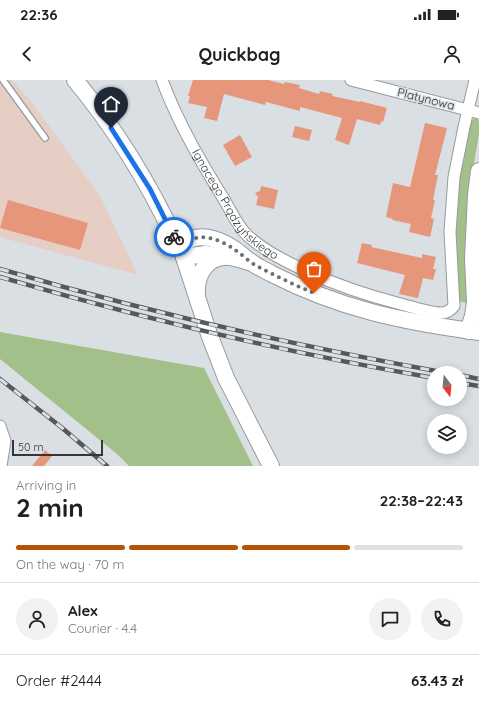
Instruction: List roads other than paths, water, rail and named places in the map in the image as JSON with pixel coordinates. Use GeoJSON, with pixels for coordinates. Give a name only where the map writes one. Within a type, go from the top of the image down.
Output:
{"type":"FeatureCollection","features":[{"type":"Feature","properties":{"kind":"main road"},"geometry":{"type":"LineString","coordinates":[[75,80],[118,137],[150,189],[176,241],[183,251],[209,334],[226,378],[271,466]]}},
{"type":"Feature","properties":{"kind":"main road"},"geometry":{"type":"LineString","coordinates":[[474,331],[473,316],[475,302],[473,259],[476,195],[479,171]]}},
{"type":"Feature","properties":{"kind":"main road","name":"Ignacego Prądzyńskiego"},"geometry":{"type":"LineString","coordinates":[[250,262],[183,251],[186,241],[196,238],[214,238],[233,248],[250,262],[299,287],[348,306],[398,319],[474,331]]}},
{"type":"Feature","properties":{"kind":"main road"},"geometry":{"type":"LineString","coordinates":[[197,295],[198,280],[202,270],[208,263],[223,257]]}},
{"type":"Feature","properties":{"kind":"street","name":"Ignacego Prądzyńskiego"},"geometry":{"type":"LineString","coordinates":[[162,80],[171,105],[187,138],[234,217],[247,235],[274,255],[341,286],[374,298],[441,313],[450,310],[454,306],[450,232],[454,177],[468,110]]}},
{"type":"Feature","properties":{"kind":"street","name":"Platynowa"},"geometry":{"type":"LineString","coordinates":[[350,80],[479,113]]}},
{"type":"Feature","properties":{"kind":"street"},"geometry":{"type":"LineString","coordinates":[[468,110],[475,80]]}},
{"type":"Feature","properties":{"kind":"street"},"geometry":{"type":"LineString","coordinates":[[0,426],[5,441],[1,466]]}},
{"type":"Feature","properties":{"kind":"lane"},"geometry":{"type":"LineString","coordinates":[[3,80],[45,138]]}},
{"type":"Feature","properties":{"kind":"railway"},"geometry":{"type":"LineString","coordinates":[[0,269],[166,314],[278,340],[427,369]]}},
{"type":"Feature","properties":{"kind":"railway"},"geometry":{"type":"LineString","coordinates":[[0,277],[108,307],[216,334],[325,358],[427,377]]}},
{"type":"Feature","properties":{"kind":"railway"},"geometry":{"type":"LineString","coordinates":[[467,376],[479,379]]}},
{"type":"Feature","properties":{"kind":"railway"},"geometry":{"type":"LineString","coordinates":[[0,379],[61,427],[107,466]]}},
{"type":"Feature","properties":{"kind":"railway"},"geometry":{"type":"LineString","coordinates":[[467,384],[479,386]]}}]}
